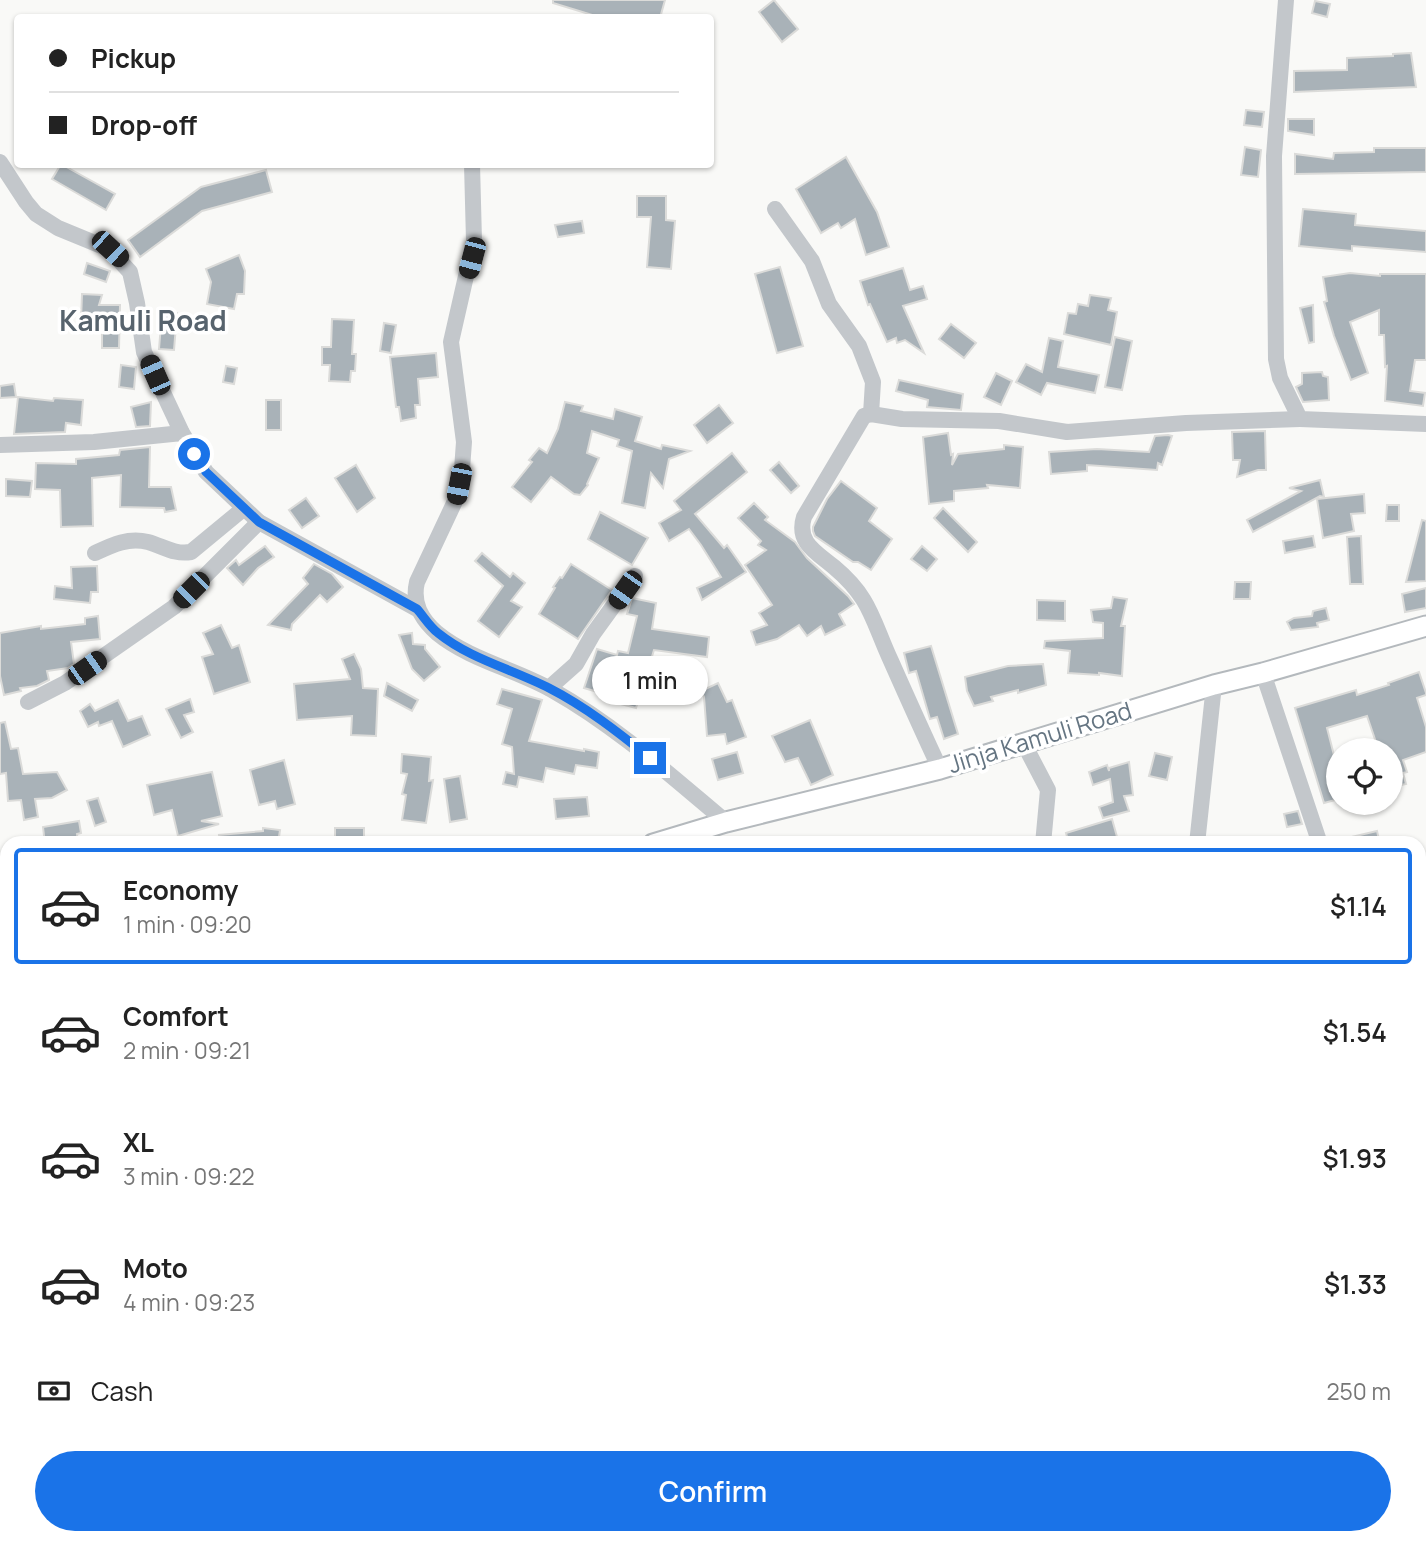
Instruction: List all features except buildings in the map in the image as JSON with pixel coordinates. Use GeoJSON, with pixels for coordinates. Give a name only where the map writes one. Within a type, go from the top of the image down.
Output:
{"type":"FeatureCollection","features":[{"type":"Feature","properties":{"kind":"main road","name":"Jinja Kamuli Road"},"geometry":{"type":"LineString","coordinates":[[701,836],[726,822],[940,769],[1214,685],[1425,630]]}},
{"type":"Feature","properties":{"kind":"street"},"geometry":{"type":"LineString","coordinates":[[1286,0],[1274,156],[1276,359],[1280,378],[1300,419]]}},
{"type":"Feature","properties":{"kind":"street"},"geometry":{"type":"LineString","coordinates":[[0,162],[36,214],[58,228],[110,249],[130,272],[144,352],[182,433],[206,472],[243,509],[259,522],[417,609],[436,632],[461,649],[549,688],[612,727],[726,822]]}},
{"type":"Feature","properties":{"kind":"street"},"geometry":{"type":"LineString","coordinates":[[417,609],[414,593],[417,582],[456,499],[462,470],[464,442],[451,342],[474,241],[471,168]]}},
{"type":"Feature","properties":{"kind":"street"},"geometry":{"type":"LineString","coordinates":[[775,209],[812,261],[829,304],[859,345],[873,382],[871,414]]}},
{"type":"Feature","properties":{"kind":"street"},"geometry":{"type":"LineString","coordinates":[[940,769],[868,605],[853,583],[810,546],[800,529],[804,517],[864,416],[871,414],[902,419],[999,422],[1067,432],[1186,423],[1300,419],[1426,424]]}},
{"type":"Feature","properties":{"kind":"street"},"geometry":{"type":"LineString","coordinates":[[0,445],[94,442],[182,433]]}},
{"type":"Feature","properties":{"kind":"street"},"geometry":{"type":"LineString","coordinates":[[95,553],[119,542],[135,540],[173,552],[191,552],[243,509]]}},
{"type":"Feature","properties":{"kind":"street"},"geometry":{"type":"LineString","coordinates":[[28,702],[65,683],[174,607],[259,522]]}},
{"type":"Feature","properties":{"kind":"street"},"geometry":{"type":"LineString","coordinates":[[549,688],[576,664],[593,634],[635,576]]}},
{"type":"Feature","properties":{"kind":"street"},"geometry":{"type":"LineString","coordinates":[[1263,673],[1317,836]]}},
{"type":"Feature","properties":{"kind":"street"},"geometry":{"type":"LineString","coordinates":[[1198,836],[1214,685]]}},
{"type":"Feature","properties":{"kind":"street"},"geometry":{"type":"LineString","coordinates":[[1024,744],[1048,790],[1044,836]]}},
{"type":"Feature","properties":{"kind":"district","name":"Kamuli Road"},"geometry":{"type":"Point","coordinates":[143,321]}},
{"type":"Feature","properties":{"kind":"route"},"geometry":{"type":"LineString","coordinates":[[194,454],[206,472],[259,522],[417,609],[436,632],[461,649],[549,688],[581,707],[612,727],[650,758]]}}]}
